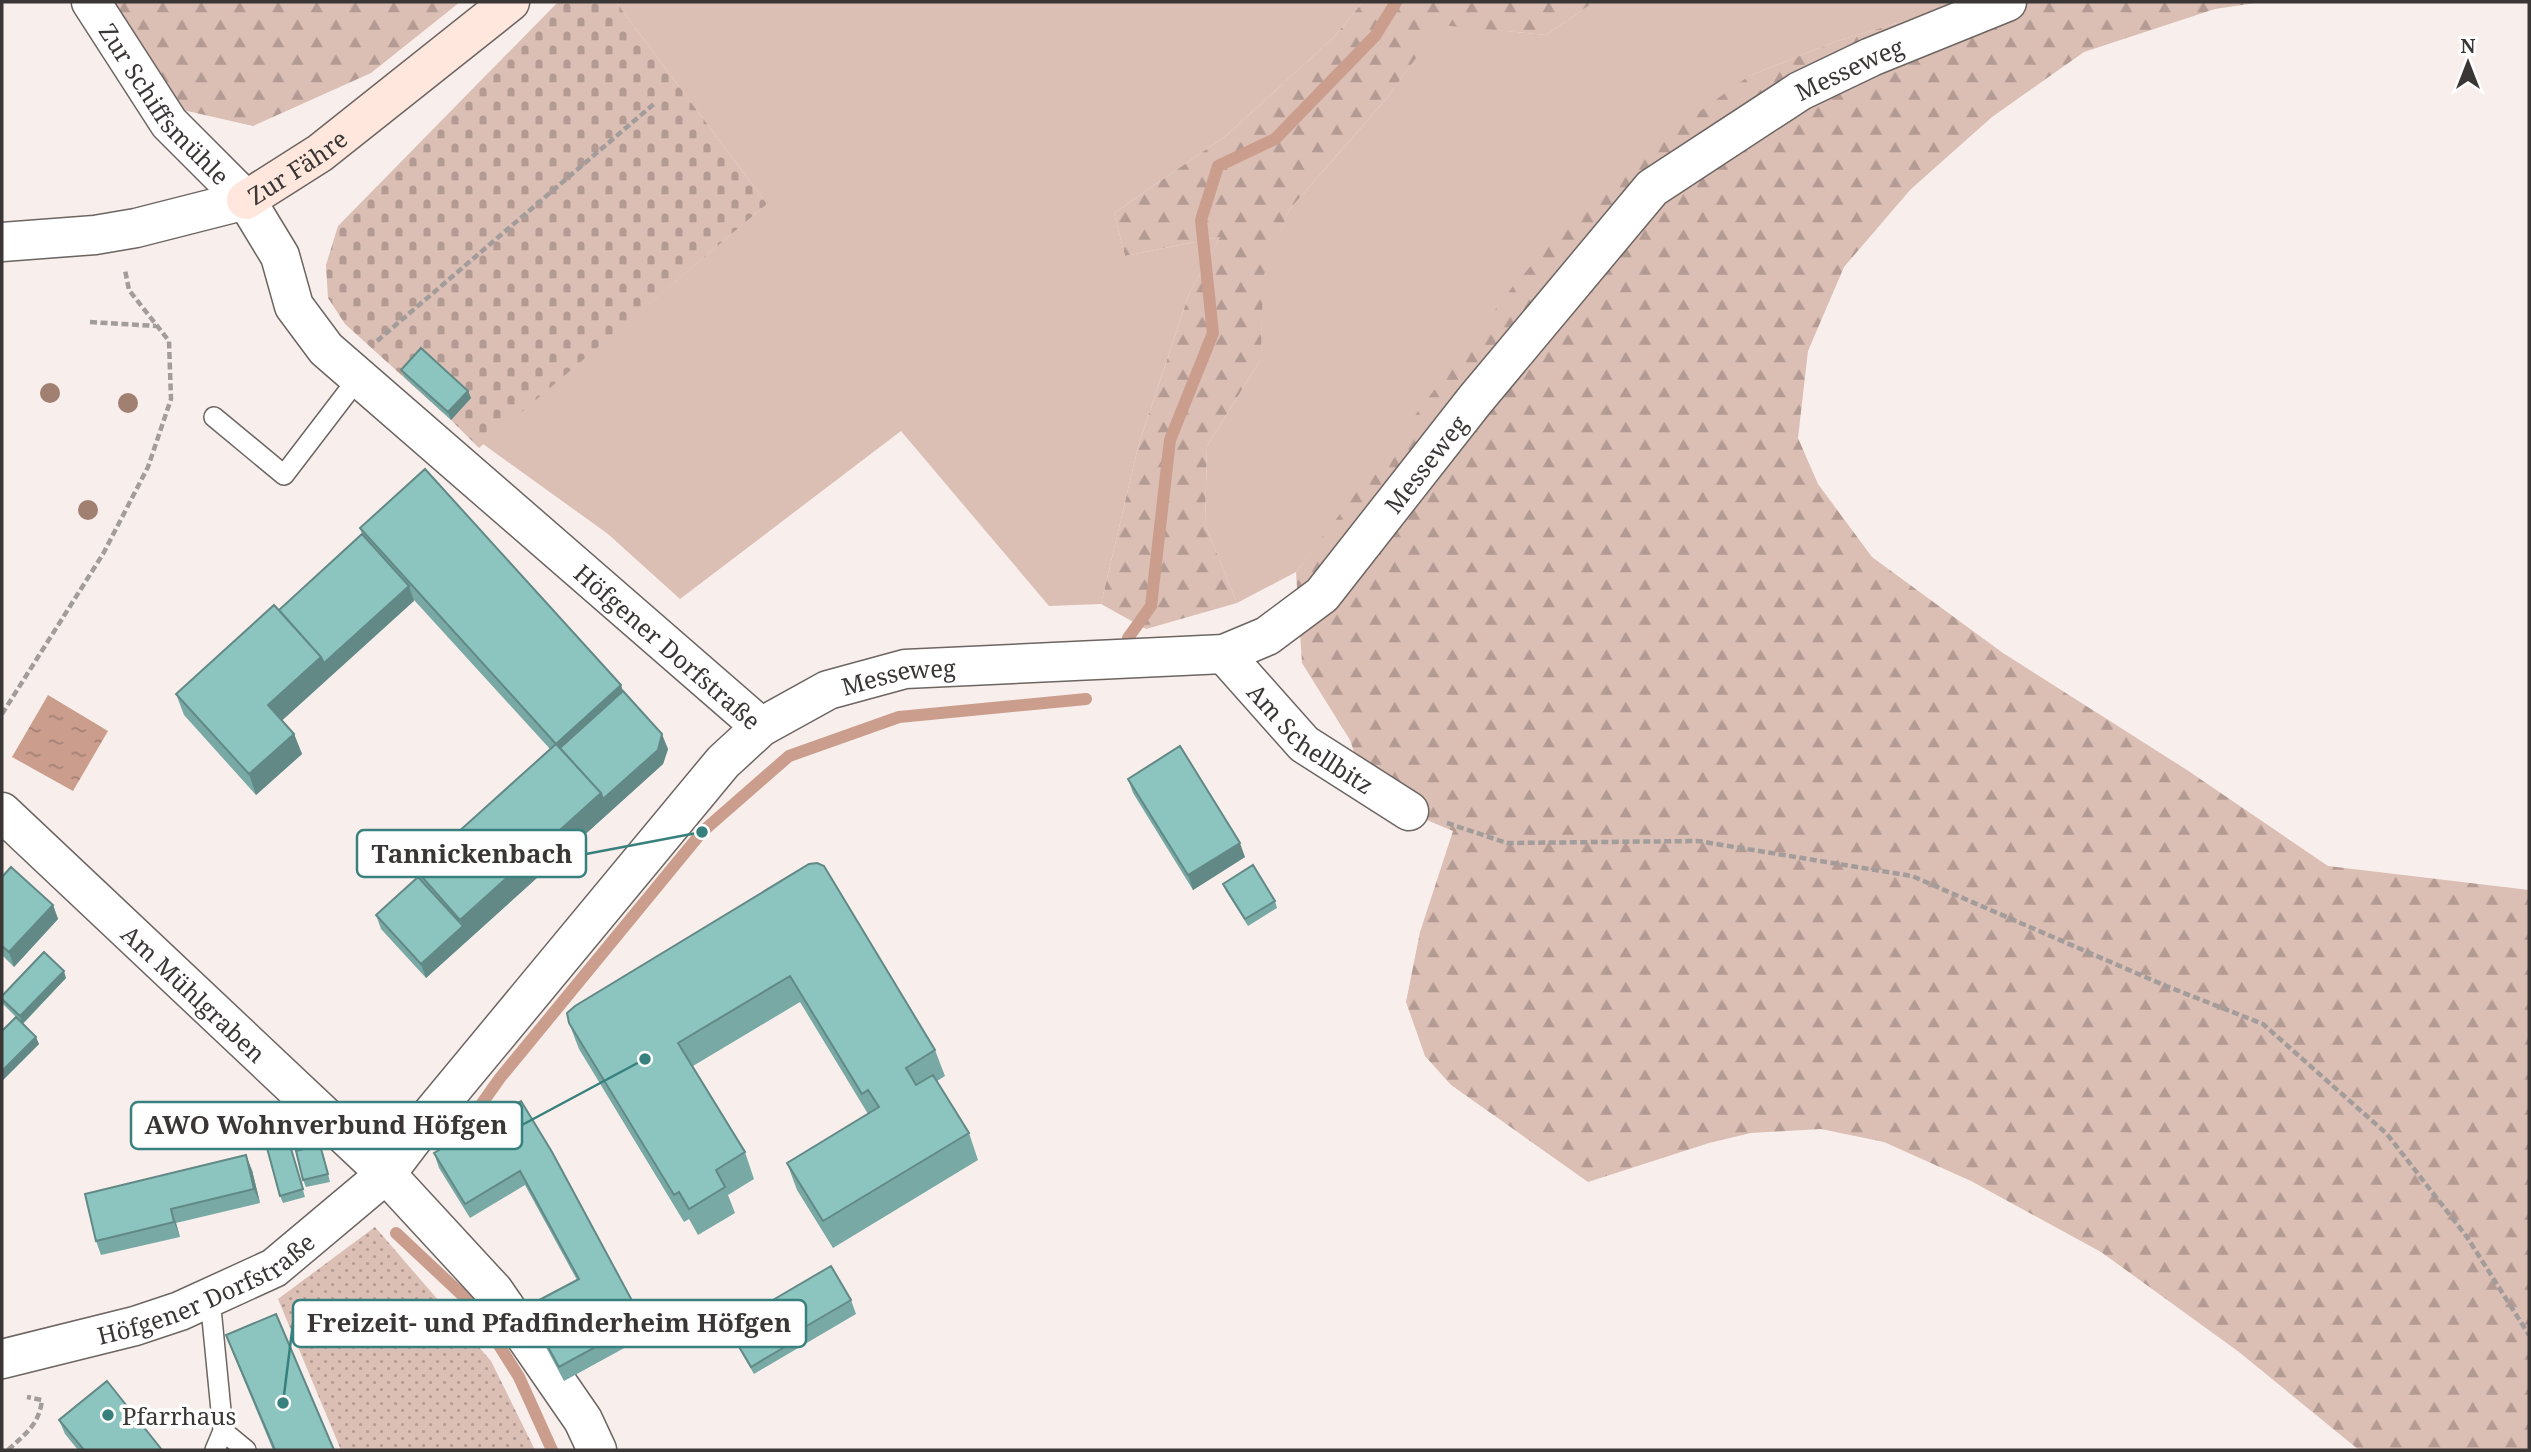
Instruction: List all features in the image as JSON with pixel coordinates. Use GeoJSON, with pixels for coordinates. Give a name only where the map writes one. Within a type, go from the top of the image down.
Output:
{"type":"FeatureCollection","features":[{"type":"Feature","properties":{"kind":"street","name":"Zur Schiffsmühle"},"geometry":{"type":"LineString","coordinates":[[91,2],[169,124],[246,200]]}},
{"type":"Feature","properties":{"kind":"street","name":"Zur Fähre"},"geometry":{"type":"LineString","coordinates":[[2,242],[95,235],[136,228],[246,200],[320,153],[510,2]]}},
{"type":"Feature","properties":{"kind":"street","name":"Messeweg"},"geometry":{"type":"LineString","coordinates":[[761,727],[828,690],[905,669],[1224,654],[1266,636],[1322,595],[1475,400],[1652,188],[1800,91],[1871,57],[2007,2]]}},
{"type":"Feature","properties":{"kind":"street","name":"Höfgener Dorfstraße"},"geometry":{"type":"LineString","coordinates":[[2,1359],[135,1326],[180,1311],[274,1268],[386,1174],[434,1111],[714,772],[761,727],[326,349],[294,306],[280,256],[246,200]]}},
{"type":"Feature","properties":{"kind":"street","name":"Am Schellbitz"},"geometry":{"type":"LineString","coordinates":[[1224,654],[1304,744],[1409,811]]}},
{"type":"Feature","properties":{"kind":"street","name":"Am Mühlgraben"},"geometry":{"type":"LineString","coordinates":[[2,812],[386,1174]]}},
{"type":"Feature","properties":{"kind":"street"},"geometry":{"type":"LineString","coordinates":[[386,1174],[494,1292],[583,1420],[597,1450]]}},
{"type":"Feature","properties":{"kind":"lane"},"geometry":{"type":"LineString","coordinates":[[214,417],[284,475],[355,373]]}},
{"type":"Feature","properties":{"kind":"lane"},"geometry":{"type":"LineString","coordinates":[[210,1298],[223,1431],[215,1450]]}},
{"type":"Feature","properties":{"kind":"lane"},"geometry":{"type":"LineString","coordinates":[[223,1431],[246,1450]]}},
{"type":"Feature","properties":{"kind":"path"},"geometry":{"type":"LineString","coordinates":[[355,373],[369,347],[654,103]]}},
{"type":"Feature","properties":{"kind":"path"},"geometry":{"type":"LineString","coordinates":[[2,714],[103,554],[148,467],[171,399],[169,341],[129,290],[125,270],[136,228]]}},
{"type":"Feature","properties":{"kind":"path"},"geometry":{"type":"LineString","coordinates":[[90,322],[157,326]]}},
{"type":"Feature","properties":{"kind":"path"},"geometry":{"type":"LineString","coordinates":[[1409,811],[1507,843],[1698,841],[1912,876],[2166,986],[2263,1024],[2387,1134],[2467,1237],[2529,1335]]}},
{"type":"Feature","properties":{"kind":"green space"},"geometry":{"type":"Polygon","coordinates":[[[108,2],[460,2],[371,73],[253,126],[174,108],[108,2]]]}},
{"type":"Feature","properties":{"kind":"green space"},"geometry":{"type":"Polygon","coordinates":[[[558,2],[616,2],[767,204],[479,448],[345,324],[328,298],[326,265],[338,226],[558,2]]]}},
{"type":"Feature","properties":{"kind":"green space"},"geometry":{"type":"Polygon","coordinates":[[[616,2],[1363,2],[1334,37],[1227,135],[1114,213],[1125,256],[1220,237],[1189,294],[1138,447],[1101,604],[1049,606],[901,431],[680,599],[608,534],[483,444],[767,204],[616,2]]]}},
{"type":"Feature","properties":{"kind":"green space"},"geometry":{"type":"Polygon","coordinates":[[[1363,2],[1594,2],[1546,35],[1440,25],[1387,98],[1289,210],[1263,277],[1261,359],[1207,446],[1205,524],[1237,603],[1146,629],[1101,604],[1138,447],[1189,294],[1220,237],[1125,256],[1114,213],[1227,135],[1334,37],[1363,2]]]}},
{"type":"Feature","properties":{"kind":"green space"},"geometry":{"type":"Polygon","coordinates":[[[1594,2],[1967,2],[1834,42],[1749,76],[1383,460],[1296,572],[1237,603],[1205,524],[1207,446],[1261,359],[1262,277],[1289,210],[1387,98],[1440,24],[1546,35],[1594,2]]]}},
{"type":"Feature","properties":{"kind":"green space"},"geometry":{"type":"Polygon","coordinates":[[[1967,2],[2262,2],[2215,9],[2084,52],[1992,117],[1910,190],[1844,267],[1808,351],[1798,438],[1818,484],[1872,557],[2003,653],[2187,770],[2328,866],[2529,890],[2529,1450],[2359,1450],[2239,1352],[2101,1252],[1971,1181],[1884,1142],[1821,1129],[1751,1133],[1709,1143],[1588,1182],[1451,1085],[1425,1056],[1406,1002],[1420,932],[1453,831],[1369,796],[1350,740],[1302,663],[1296,572],[1514,285],[1611,175],[1749,76],[1834,42],[1967,2]]]}},
{"type":"Feature","properties":{"kind":"green space"},"geometry":{"type":"Polygon","coordinates":[[[375,1227],[491,1361],[535,1450],[341,1450],[278,1299],[375,1227]]]}},
{"type":"Feature","properties":{"kind":"water"},"geometry":{"type":"Polygon","coordinates":[[[48,695],[108,731],[73,791],[12,757],[48,695]]]}},
{"type":"Feature","properties":{"kind":"building"},"geometry":{"type":"Polygon","coordinates":[[[421,348],[468,391],[448,412],[401,370],[421,348]]]}},
{"type":"Feature","properties":{"kind":"building"},"geometry":{"type":"Polygon","coordinates":[[[425,469],[621,685],[556,744],[360,528],[425,469]]]}},
{"type":"Feature","properties":{"kind":"building"},"geometry":{"type":"Polygon","coordinates":[[[362,534],[409,586],[324,663],[279,610],[362,534]]]}},
{"type":"Feature","properties":{"kind":"building"},"geometry":{"type":"Polygon","coordinates":[[[274,605],[321,657],[268,705],[294,734],[249,774],[176,694],[274,605]]]}},
{"type":"Feature","properties":{"kind":"building"},"geometry":{"type":"Polygon","coordinates":[[[623,691],[662,734],[658,750],[603,799],[601,793],[560,748],[623,691]]]}},
{"type":"Feature","properties":{"kind":"building"},"geometry":{"type":"Polygon","coordinates":[[[556,744],[601,793],[460,920],[416,870],[556,744]]]}},
{"type":"Feature","properties":{"kind":"building"},"geometry":{"type":"Polygon","coordinates":[[[1180,746],[1240,843],[1188,875],[1128,779],[1180,746]]]}},
{"type":"Feature","properties":{"kind":"building"},"geometry":{"type":"Polygon","coordinates":[[[809,864],[824,866],[935,1050],[906,1068],[916,1085],[933,1075],[969,1133],[823,1221],[787,1163],[879,1107],[868,1090],[862,1094],[790,976],[678,1043],[745,1152],[716,1170],[725,1187],[689,1209],[679,1192],[674,1195],[569,1023],[567,1013],[809,864]]]}},
{"type":"Feature","properties":{"kind":"building"},"geometry":{"type":"Polygon","coordinates":[[[1253,865],[1275,901],[1245,919],[1223,884],[1253,865]]]}},
{"type":"Feature","properties":{"kind":"building"},"geometry":{"type":"Polygon","coordinates":[[[11,867],[53,905],[9,952],[2,946],[2,877],[11,867]]]}},
{"type":"Feature","properties":{"kind":"building"},"geometry":{"type":"Polygon","coordinates":[[[418,877],[463,926],[421,964],[376,915],[418,877]]]}},
{"type":"Feature","properties":{"kind":"building"},"geometry":{"type":"Polygon","coordinates":[[[44,952],[64,971],[20,1016],[2,996],[44,952]]]}},
{"type":"Feature","properties":{"kind":"building"},"geometry":{"type":"Polygon","coordinates":[[[16,1017],[36,1037],[2,1071],[2,1031],[16,1017]]]}},
{"type":"Feature","properties":{"kind":"building"},"geometry":{"type":"Polygon","coordinates":[[[521,1101],[552,1152],[643,1321],[559,1367],[526,1307],[579,1279],[520,1171],[465,1204],[434,1153],[521,1101]]]}},
{"type":"Feature","properties":{"kind":"building"},"geometry":{"type":"Polygon","coordinates":[[[289,1142],[303,1189],[280,1196],[267,1148],[289,1142]]]}},
{"type":"Feature","properties":{"kind":"building"},"geometry":{"type":"Polygon","coordinates":[[[320,1145],[328,1174],[303,1180],[296,1151],[320,1145]]]}},
{"type":"Feature","properties":{"kind":"building"},"geometry":{"type":"Polygon","coordinates":[[[246,1155],[254,1189],[171,1209],[174,1222],[96,1241],[85,1194],[246,1155]]]}},
{"type":"Feature","properties":{"kind":"building"},"geometry":{"type":"Polygon","coordinates":[[[831,1266],[851,1300],[786,1338],[766,1304],[831,1266]]]}},
{"type":"Feature","properties":{"kind":"building"},"geometry":{"type":"Polygon","coordinates":[[[768,1311],[788,1345],[751,1367],[731,1333],[768,1311]]]}},
{"type":"Feature","properties":{"kind":"building"},"geometry":{"type":"Polygon","coordinates":[[[276,1314],[334,1450],[275,1450],[226,1335],[276,1314]]]}},
{"type":"Feature","properties":{"kind":"building","name":"Pfarrhaus"},"geometry":{"type":"Polygon","coordinates":[[[107,1381],[162,1450],[84,1450],[59,1420],[107,1381]]]}},
{"type":"Feature","properties":{"kind":"waterway"},"geometry":{"type":"LineString","coordinates":[[1128,638],[1151,606],[1170,440],[1213,333],[1201,220],[1218,166],[1275,139],[1375,36],[1396,2]]}},
{"type":"Feature","properties":{"kind":"waterway"},"geometry":{"type":"LineString","coordinates":[[468,1123],[500,1078],[702,832],[789,756],[899,717],[1086,699]]}},
{"type":"Feature","properties":{"kind":"waterway"},"geometry":{"type":"LineString","coordinates":[[396,1233],[475,1307],[519,1377],[552,1450]]}},
{"type":"Feature","properties":{"kind":"place","name":"Tannickenbach"},"geometry":{"type":"Point","coordinates":[702,832]}},
{"type":"Feature","properties":{"kind":"place","name":"AWO Wohnverbund Höfgen"},"geometry":{"type":"Point","coordinates":[645,1059]}},
{"type":"Feature","properties":{"kind":"place","name":"Freizeit- und Pfadfinderheim Höfgen"},"geometry":{"type":"Point","coordinates":[283,1403]}},
{"type":"Feature","properties":{"kind":"place","name":"Pfarrhaus"},"geometry":{"type":"Point","coordinates":[108,1415]}}]}
